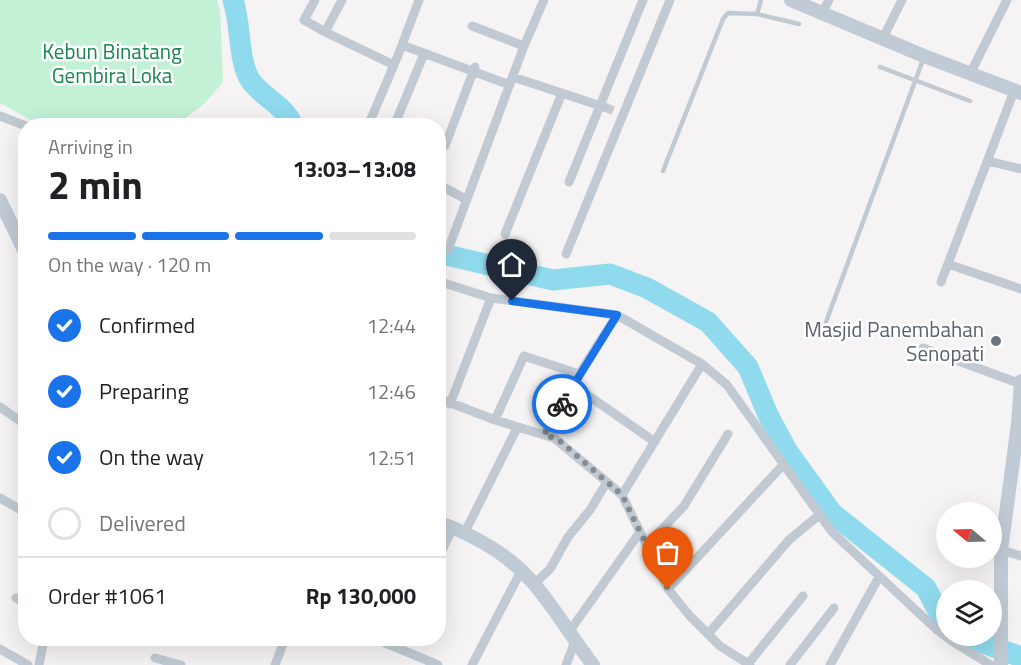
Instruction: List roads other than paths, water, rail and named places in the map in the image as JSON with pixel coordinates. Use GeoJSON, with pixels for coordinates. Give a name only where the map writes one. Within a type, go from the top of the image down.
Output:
{"type":"FeatureCollection","features":[{"type":"Feature","properties":{"kind":"main road"},"geometry":{"type":"LineString","coordinates":[[794,1],[924,56],[1018,92]]}},
{"type":"Feature","properties":{"kind":"main road"},"geometry":{"type":"LineString","coordinates":[[0,200],[18,237]]}},
{"type":"Feature","properties":{"kind":"main road"},"geometry":{"type":"LineString","coordinates":[[1002,543],[1019,425],[1021,382]]}},
{"type":"Feature","properties":{"kind":"main road"},"geometry":{"type":"LineString","coordinates":[[446,525],[496,550],[534,584],[593,665]]}},
{"type":"Feature","properties":{"kind":"main road"},"geometry":{"type":"LineString","coordinates":[[1001,568],[1001,665]]}},
{"type":"Feature","properties":{"kind":"street"},"geometry":{"type":"LineString","coordinates":[[315,0],[304,20],[394,64]]}},
{"type":"Feature","properties":{"kind":"street"},"geometry":{"type":"LineString","coordinates":[[325,32],[342,0]]}},
{"type":"Feature","properties":{"kind":"street"},"geometry":{"type":"LineString","coordinates":[[371,118],[418,0]]}},
{"type":"Feature","properties":{"kind":"street"},"geometry":{"type":"LineString","coordinates":[[448,249],[524,46],[544,0]]}},
{"type":"Feature","properties":{"kind":"street"},"geometry":{"type":"LineString","coordinates":[[569,182],[602,106],[643,0]]}},
{"type":"Feature","properties":{"kind":"street"},"geometry":{"type":"LineString","coordinates":[[566,254],[620,113],[670,0]]}},
{"type":"Feature","properties":{"kind":"street"},"geometry":{"type":"LineString","coordinates":[[822,13],[828,0]]}},
{"type":"Feature","properties":{"kind":"street"},"geometry":{"type":"LineString","coordinates":[[883,38],[902,0]]}},
{"type":"Feature","properties":{"kind":"street"},"geometry":{"type":"LineString","coordinates":[[970,74],[1008,0]]}},
{"type":"Feature","properties":{"kind":"street"},"geometry":{"type":"LineString","coordinates":[[472,26],[524,46]]}},
{"type":"Feature","properties":{"kind":"street"},"geometry":{"type":"LineString","coordinates":[[402,45],[511,81],[562,93],[602,106]]}},
{"type":"Feature","properties":{"kind":"street"},"geometry":{"type":"LineString","coordinates":[[397,118],[424,54]]}},
{"type":"Feature","properties":{"kind":"street"},"geometry":{"type":"LineString","coordinates":[[446,143],[475,69]]}},
{"type":"Feature","properties":{"kind":"street"},"geometry":{"type":"LineString","coordinates":[[940,282],[1018,92]]}},
{"type":"Feature","properties":{"kind":"street"},"geometry":{"type":"LineString","coordinates":[[505,234],[562,93]]}},
{"type":"Feature","properties":{"kind":"street"},"geometry":{"type":"LineString","coordinates":[[0,116],[18,123]]}},
{"type":"Feature","properties":{"kind":"street"},"geometry":{"type":"LineString","coordinates":[[988,161],[1021,169]]}},
{"type":"Feature","properties":{"kind":"street"},"geometry":{"type":"LineString","coordinates":[[446,188],[467,200]]}},
{"type":"Feature","properties":{"kind":"street"},"geometry":{"type":"LineString","coordinates":[[948,264],[1021,289]]}},
{"type":"Feature","properties":{"kind":"street"},"geometry":{"type":"LineString","coordinates":[[446,283],[491,298],[617,315],[702,364],[727,385],[832,532],[879,578],[943,634],[991,665]]}},
{"type":"Feature","properties":{"kind":"street"},"geometry":{"type":"LineString","coordinates":[[450,404],[491,298]]}},
{"type":"Feature","properties":{"kind":"street"},"geometry":{"type":"LineString","coordinates":[[544,435],[579,374],[617,315]]}},
{"type":"Feature","properties":{"kind":"street"},"geometry":{"type":"LineString","coordinates":[[923,348],[1021,382]]}},
{"type":"Feature","properties":{"kind":"street"},"geometry":{"type":"LineString","coordinates":[[495,420],[524,356],[579,374]]}},
{"type":"Feature","properties":{"kind":"street"},"geometry":{"type":"LineString","coordinates":[[622,495],[702,364]]}},
{"type":"Feature","properties":{"kind":"street"},"geometry":{"type":"LineString","coordinates":[[573,385],[655,442]]}},
{"type":"Feature","properties":{"kind":"street"},"geometry":{"type":"LineString","coordinates":[[446,402],[561,442],[622,495],[668,589],[689,615],[720,646],[749,664],[803,596]]}},
{"type":"Feature","properties":{"kind":"street"},"geometry":{"type":"LineString","coordinates":[[0,421],[3,409],[18,419]]}},
{"type":"Feature","properties":{"kind":"street"},"geometry":{"type":"LineString","coordinates":[[446,549],[517,428]]}},
{"type":"Feature","properties":{"kind":"street"},"geometry":{"type":"LineString","coordinates":[[647,545],[684,506],[728,434]]}},
{"type":"Feature","properties":{"kind":"street"},"geometry":{"type":"LineString","coordinates":[[668,589],[783,465]]}},
{"type":"Feature","properties":{"kind":"street"},"geometry":{"type":"LineString","coordinates":[[534,584],[550,569],[568,537],[595,503],[607,482]]}},
{"type":"Feature","properties":{"kind":"street"},"geometry":{"type":"LineString","coordinates":[[0,498],[18,508]]}},
{"type":"Feature","properties":{"kind":"street"},"geometry":{"type":"LineString","coordinates":[[708,634],[789,540],[819,515]]}},
{"type":"Feature","properties":{"kind":"street"},"geometry":{"type":"LineString","coordinates":[[566,665],[572,636],[640,532]]}},
{"type":"Feature","properties":{"kind":"street"},"geometry":{"type":"LineString","coordinates":[[1002,550],[1021,556]]}},
{"type":"Feature","properties":{"kind":"street"},"geometry":{"type":"LineString","coordinates":[[485,665],[473,663],[521,572]]}},
{"type":"Feature","properties":{"kind":"street"},"geometry":{"type":"LineString","coordinates":[[830,665],[879,578]]}},
{"type":"Feature","properties":{"kind":"street"},"geometry":{"type":"LineString","coordinates":[[790,665],[834,608]]}},
{"type":"Feature","properties":{"kind":"street"},"geometry":{"type":"LineString","coordinates":[[39,665],[43,646]]}},
{"type":"Feature","properties":{"kind":"street"},"geometry":{"type":"LineString","coordinates":[[275,665],[282,646]]}},
{"type":"Feature","properties":{"kind":"street"},"geometry":{"type":"LineString","coordinates":[[393,646],[438,665]]}},
{"type":"Feature","properties":{"kind":"street"},"geometry":{"type":"LineString","coordinates":[[402,650],[403,646]]}},
{"type":"Feature","properties":{"kind":"street"},"geometry":{"type":"LineString","coordinates":[[0,649],[25,664]]}},
{"type":"Feature","properties":{"kind":"street"},"geometry":{"type":"LineString","coordinates":[[155,658],[181,665]]}},
{"type":"Feature","properties":{"kind":"lane"},"geometry":{"type":"LineString","coordinates":[[757,14],[761,0]]}},
{"type":"Feature","properties":{"kind":"lane"},"geometry":{"type":"LineString","coordinates":[[663,171],[725,15],[728,13],[757,14],[799,24]]}},
{"type":"Feature","properties":{"kind":"lane"},"geometry":{"type":"LineString","coordinates":[[826,322],[924,56]]}},
{"type":"Feature","properties":{"kind":"lane"},"geometry":{"type":"LineString","coordinates":[[880,67],[970,101]]}},
{"type":"Feature","properties":{"kind":"waterway"},"geometry":{"type":"LineString","coordinates":[[233,0],[245,70],[254,85],[289,118]]}},
{"type":"Feature","properties":{"kind":"waterway"},"geometry":{"type":"LineString","coordinates":[[446,255],[553,280],[610,274],[647,288],[708,322],[748,367],[768,415],[788,452],[832,513],[926,588],[936,607]]}},
{"type":"Feature","properties":{"kind":"waterway"},"geometry":{"type":"LineString","coordinates":[[991,646],[1021,657]]}},
{"type":"Feature","properties":{"kind":"tunnel"},"geometry":{"type":"LineString","coordinates":[[605,107],[616,112]]}},
{"type":"Feature","properties":{"kind":"place","name":"Masjid Panembahan Senopati"},"geometry":{"type":"Point","coordinates":[996,341]}},
{"type":"Feature","properties":{"kind":"park label","name":"Kebun Binatang Gembira Loka"},"geometry":{"type":"Point","coordinates":[112,63]}}]}
